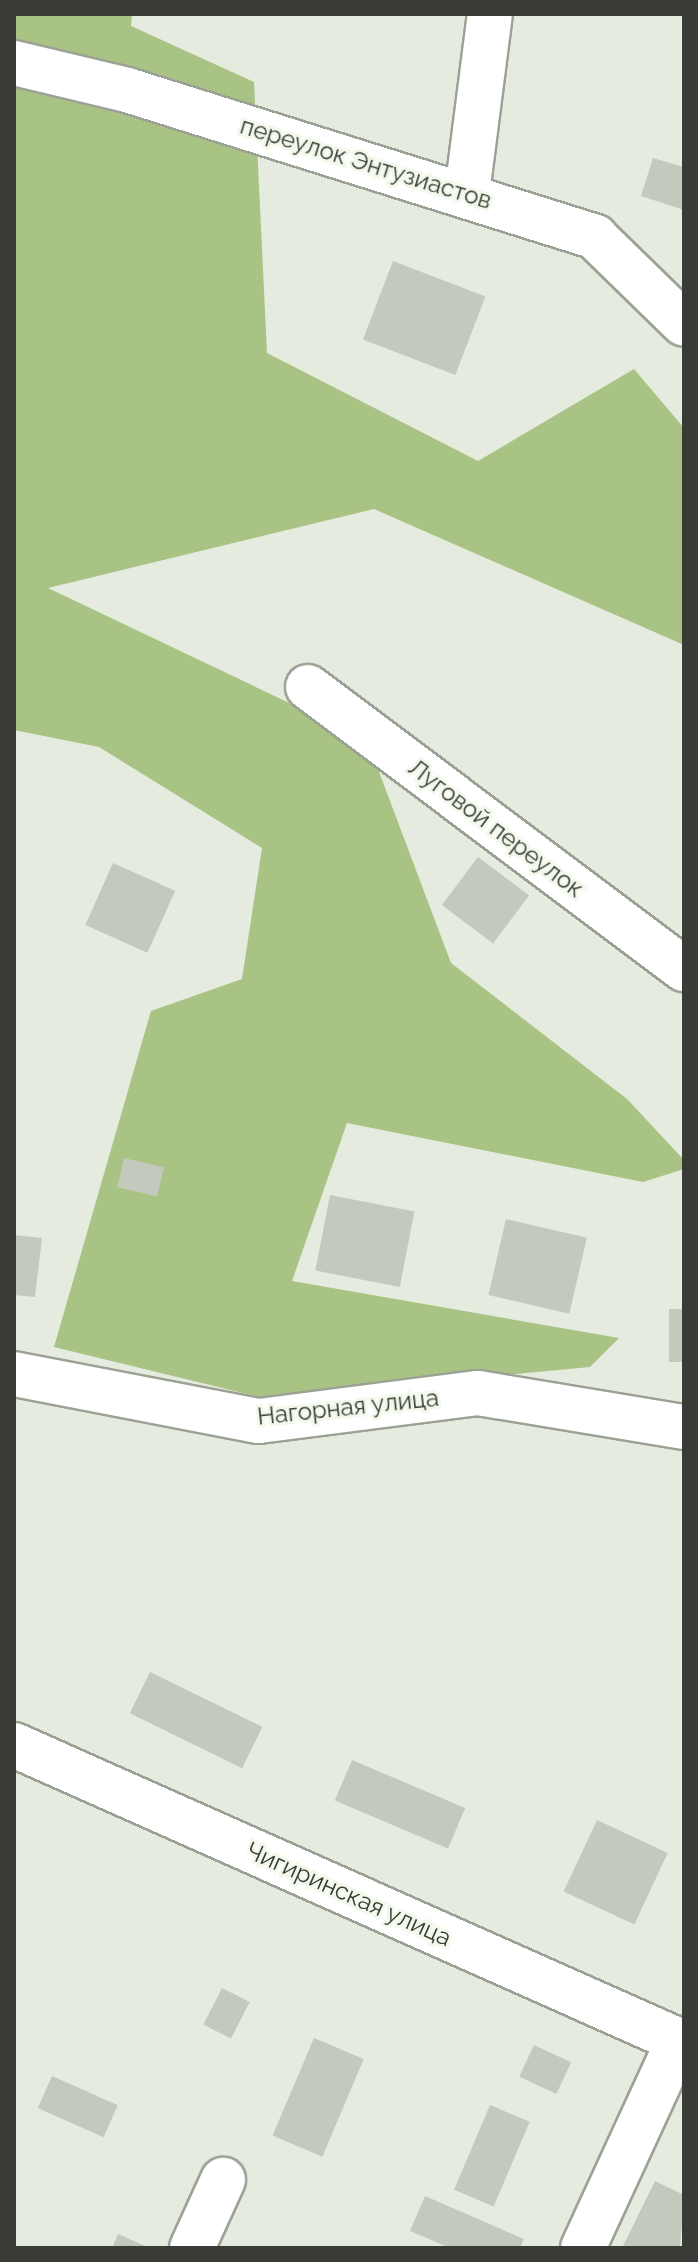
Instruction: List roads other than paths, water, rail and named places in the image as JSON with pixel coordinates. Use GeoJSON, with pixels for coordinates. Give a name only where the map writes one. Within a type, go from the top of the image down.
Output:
{"type":"FeatureCollection","features":[{"type":"Feature","properties":{"kind":"street"},"geometry":{"type":"LineString","coordinates":[[467,193],[490,14]]}},
{"type":"Feature","properties":{"kind":"street","name":"переулок Энтузиастов"},"geometry":{"type":"LineString","coordinates":[[14,63],[127,90],[467,193],[595,237],[684,324]]}},
{"type":"Feature","properties":{"kind":"street","name":"Луговой переулок"},"geometry":{"type":"LineString","coordinates":[[308,687],[684,969]]}},
{"type":"Feature","properties":{"kind":"street","name":"Нагорная улица"},"geometry":{"type":"LineString","coordinates":[[14,1374],[259,1421],[478,1393],[684,1427]]}},
{"type":"Feature","properties":{"kind":"street","name":"Чигиринская улица"},"geometry":{"type":"LineString","coordinates":[[14,1745],[681,2042]]}},
{"type":"Feature","properties":{"kind":"street"},"geometry":{"type":"LineString","coordinates":[[583,2248],[681,2042]]}},
{"type":"Feature","properties":{"kind":"street"},"geometry":{"type":"LineString","coordinates":[[192,2248],[223,2180]]}}]}
